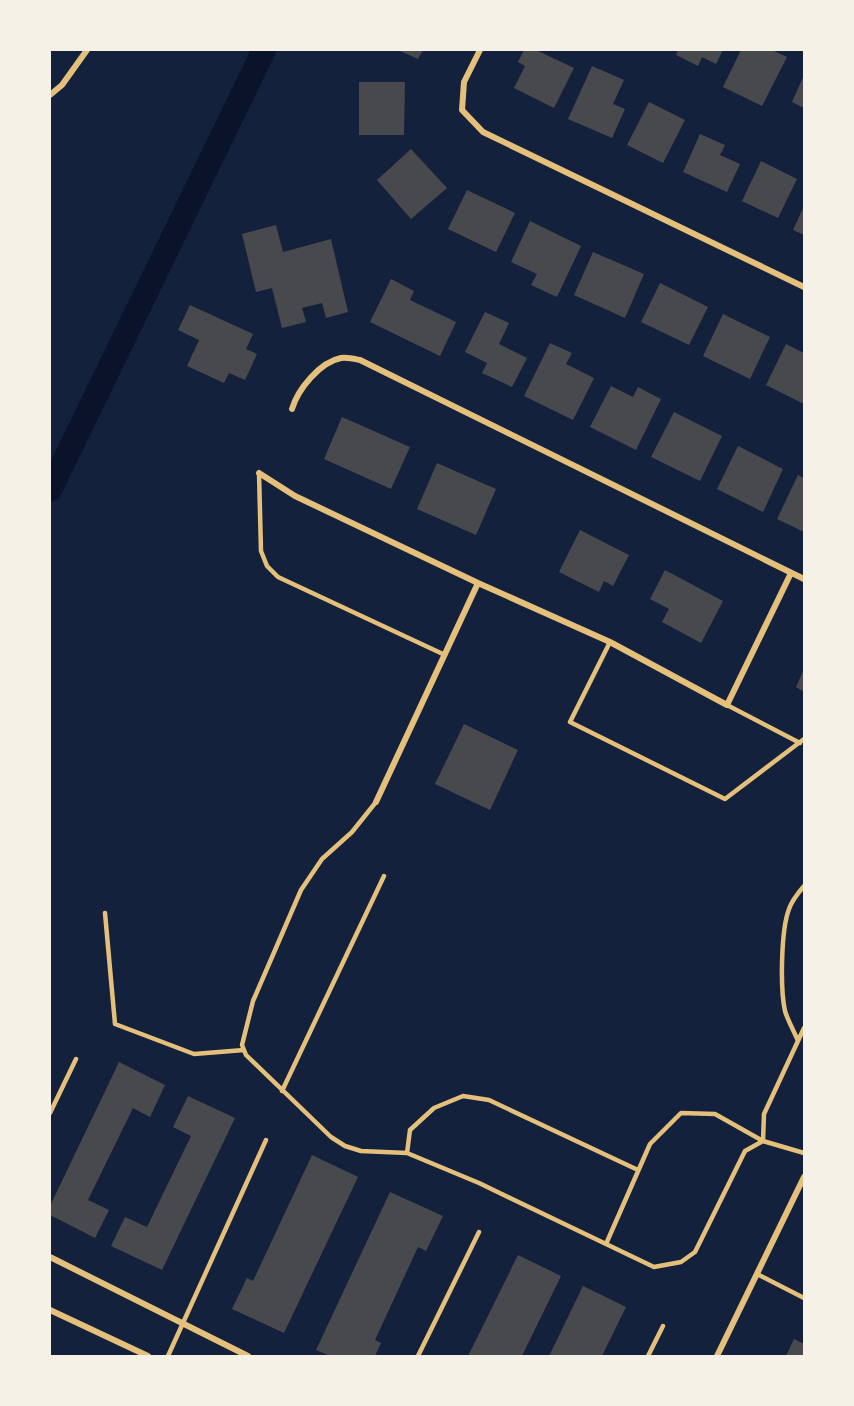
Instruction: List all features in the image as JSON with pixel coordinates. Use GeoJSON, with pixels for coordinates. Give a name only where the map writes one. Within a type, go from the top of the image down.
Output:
{"type":"FeatureCollection","features":[{"type":"Feature","properties":{"kind":"street"},"geometry":{"type":"LineString","coordinates":[[50,95],[62,85],[87,50]]}},
{"type":"Feature","properties":{"kind":"street"},"geometry":{"type":"LineString","coordinates":[[480,50],[464,82],[462,110],[483,132],[804,287]]}},
{"type":"Feature","properties":{"kind":"street"},"geometry":{"type":"LineString","coordinates":[[292,409],[295,399],[319,369],[341,358],[360,360],[804,579]]}},
{"type":"Feature","properties":{"kind":"street"},"geometry":{"type":"LineString","coordinates":[[260,473],[295,496],[478,584],[610,642],[727,705],[791,573]]}},
{"type":"Feature","properties":{"kind":"street"},"geometry":{"type":"LineString","coordinates":[[376,802],[478,584]]}},
{"type":"Feature","properties":{"kind":"street"},"geometry":{"type":"LineString","coordinates":[[717,1356],[804,1177]]}},
{"type":"Feature","properties":{"kind":"street"},"geometry":{"type":"LineString","coordinates":[[50,1257],[248,1356]]}},
{"type":"Feature","properties":{"kind":"street"},"geometry":{"type":"LineString","coordinates":[[50,1310],[148,1356]]}},
{"type":"Feature","properties":{"kind":"lane"},"geometry":{"type":"LineString","coordinates":[[260,473],[261,551],[267,566],[278,577],[445,655]]}},
{"type":"Feature","properties":{"kind":"lane"},"geometry":{"type":"LineString","coordinates":[[610,642],[570,722],[725,799],[802,741],[727,705]]}},
{"type":"Feature","properties":{"kind":"lane"},"geometry":{"type":"LineString","coordinates":[[376,802],[352,832],[322,858],[301,890],[253,1001],[242,1045],[246,1056],[331,1137],[345,1146],[361,1150],[407,1153],[478,1183],[654,1267],[681,1262],[695,1252],[745,1151],[763,1141]]}},
{"type":"Feature","properties":{"kind":"lane"},"geometry":{"type":"LineString","coordinates":[[282,1091],[384,876]]}},
{"type":"Feature","properties":{"kind":"lane"},"geometry":{"type":"LineString","coordinates":[[798,1041],[786,1011],[783,987],[784,934],[789,907],[804,886]]}},
{"type":"Feature","properties":{"kind":"lane"},"geometry":{"type":"LineString","coordinates":[[105,913],[115,1024],[194,1054],[244,1050]]}},
{"type":"Feature","properties":{"kind":"lane"},"geometry":{"type":"LineString","coordinates":[[763,1141],[764,1114],[804,1028]]}},
{"type":"Feature","properties":{"kind":"lane"},"geometry":{"type":"LineString","coordinates":[[50,1113],[76,1059]]}},
{"type":"Feature","properties":{"kind":"lane"},"geometry":{"type":"LineString","coordinates":[[407,1153],[410,1130],[434,1108],[463,1096],[489,1100],[638,1170]]}},
{"type":"Feature","properties":{"kind":"lane"},"geometry":{"type":"LineString","coordinates":[[606,1244],[650,1144],[681,1113],[715,1114],[763,1141],[804,1153]]}},
{"type":"Feature","properties":{"kind":"lane"},"geometry":{"type":"LineString","coordinates":[[168,1356],[266,1140]]}},
{"type":"Feature","properties":{"kind":"lane"},"geometry":{"type":"LineString","coordinates":[[418,1356],[479,1232]]}},
{"type":"Feature","properties":{"kind":"lane"},"geometry":{"type":"LineString","coordinates":[[757,1274],[804,1298]]}},
{"type":"Feature","properties":{"kind":"lane"},"geometry":{"type":"LineString","coordinates":[[648,1356],[663,1326]]}},
{"type":"Feature","properties":{"kind":"building"},"geometry":{"type":"Polygon","coordinates":[[[398,50],[423,50],[418,59],[398,50]]]}},
{"type":"Feature","properties":{"kind":"building"},"geometry":{"type":"Polygon","coordinates":[[[524,50],[536,50],[574,68],[554,108],[514,88],[525,66],[518,62],[524,50]]]}},
{"type":"Feature","properties":{"kind":"building"},"geometry":{"type":"Polygon","coordinates":[[[678,50],[723,50],[716,64],[702,57],[698,66],[676,55],[678,50]]]}},
{"type":"Feature","properties":{"kind":"building"},"geometry":{"type":"Polygon","coordinates":[[[741,50],[772,50],[787,57],[762,106],[723,87],[741,50]]]}},
{"type":"Feature","properties":{"kind":"building"},"geometry":{"type":"Polygon","coordinates":[[[592,66],[624,80],[613,104],[625,109],[612,138],[568,119],[592,66]]]}},
{"type":"Feature","properties":{"kind":"building"},"geometry":{"type":"Polygon","coordinates":[[[804,75],[804,108],[792,102],[804,75]]]}},
{"type":"Feature","properties":{"kind":"building"},"geometry":{"type":"Polygon","coordinates":[[[359,82],[405,82],[404,135],[359,135],[359,82]]]}},
{"type":"Feature","properties":{"kind":"building"},"geometry":{"type":"Polygon","coordinates":[[[649,102],[685,120],[663,163],[627,145],[649,102]]]}},
{"type":"Feature","properties":{"kind":"building"},"geometry":{"type":"Polygon","coordinates":[[[700,134],[725,145],[720,155],[740,164],[727,192],[683,172],[700,134]]]}},
{"type":"Feature","properties":{"kind":"building"},"geometry":{"type":"Polygon","coordinates":[[[411,149],[447,188],[411,219],[377,180],[411,149]]]}},
{"type":"Feature","properties":{"kind":"building"},"geometry":{"type":"Polygon","coordinates":[[[761,161],[797,179],[778,218],[742,201],[761,161]]]}},
{"type":"Feature","properties":{"kind":"building"},"geometry":{"type":"Polygon","coordinates":[[[467,190],[515,213],[496,252],[448,229],[467,190]]]}},
{"type":"Feature","properties":{"kind":"building"},"geometry":{"type":"Polygon","coordinates":[[[804,206],[804,235],[793,230],[804,206]]]}},
{"type":"Feature","properties":{"kind":"building"},"geometry":{"type":"Polygon","coordinates":[[[530,221],[581,246],[557,297],[531,285],[537,274],[511,262],[530,221]]]}},
{"type":"Feature","properties":{"kind":"building"},"geometry":{"type":"Polygon","coordinates":[[[276,225],[283,252],[331,239],[348,312],[326,318],[322,303],[302,308],[306,322],[282,328],[272,288],[256,292],[242,234],[276,225]]]}},
{"type":"Feature","properties":{"kind":"building"},"geometry":{"type":"Polygon","coordinates":[[[593,252],[644,274],[625,318],[574,295],[593,252]]]}},
{"type":"Feature","properties":{"kind":"building"},"geometry":{"type":"Polygon","coordinates":[[[391,279],[414,291],[410,300],[456,322],[440,356],[370,322],[391,279]]]}},
{"type":"Feature","properties":{"kind":"building"},"geometry":{"type":"Polygon","coordinates":[[[660,283],[708,307],[689,345],[641,322],[660,283]]]}},
{"type":"Feature","properties":{"kind":"building"},"geometry":{"type":"Polygon","coordinates":[[[190,305],[253,334],[246,349],[257,354],[245,380],[229,373],[224,383],[187,366],[199,340],[178,330],[190,305]]]}},
{"type":"Feature","properties":{"kind":"building"},"geometry":{"type":"Polygon","coordinates":[[[485,312],[509,323],[499,344],[527,358],[512,387],[482,373],[487,363],[465,352],[485,312]]]}},
{"type":"Feature","properties":{"kind":"building"},"geometry":{"type":"Polygon","coordinates":[[[723,314],[770,337],[750,379],[703,356],[723,314]]]}},
{"type":"Feature","properties":{"kind":"building"},"geometry":{"type":"Polygon","coordinates":[[[550,343],[572,353],[566,364],[594,378],[573,420],[524,396],[550,343]]]}},
{"type":"Feature","properties":{"kind":"building"},"geometry":{"type":"Polygon","coordinates":[[[786,344],[804,353],[804,404],[766,385],[786,344]]]}},
{"type":"Feature","properties":{"kind":"building"},"geometry":{"type":"Polygon","coordinates":[[[611,386],[633,397],[638,387],[661,399],[636,450],[590,427],[611,386]]]}},
{"type":"Feature","properties":{"kind":"building"},"geometry":{"type":"Polygon","coordinates":[[[674,412],[722,436],[700,481],[651,457],[674,412]]]}},
{"type":"Feature","properties":{"kind":"building"},"geometry":{"type":"Polygon","coordinates":[[[342,417],[410,447],[391,489],[324,459],[342,417]]]}},
{"type":"Feature","properties":{"kind":"building"},"geometry":{"type":"Polygon","coordinates":[[[738,446],[783,469],[763,512],[717,489],[738,446]]]}},
{"type":"Feature","properties":{"kind":"building"},"geometry":{"type":"Polygon","coordinates":[[[437,463],[496,489],[476,535],[417,509],[437,463]]]}},
{"type":"Feature","properties":{"kind":"building"},"geometry":{"type":"Polygon","coordinates":[[[798,475],[804,478],[804,532],[777,519],[798,475]]]}},
{"type":"Feature","properties":{"kind":"building"},"geometry":{"type":"Polygon","coordinates":[[[580,530],[629,555],[613,586],[604,581],[599,592],[559,572],[580,530]]]}},
{"type":"Feature","properties":{"kind":"building"},"geometry":{"type":"Polygon","coordinates":[[[665,570],[723,601],[701,643],[662,622],[669,609],[650,599],[665,570]]]}},
{"type":"Feature","properties":{"kind":"building"},"geometry":{"type":"Polygon","coordinates":[[[804,669],[804,692],[796,687],[804,669]]]}},
{"type":"Feature","properties":{"kind":"building"},"geometry":{"type":"Polygon","coordinates":[[[464,724],[518,750],[490,810],[435,784],[464,724]]]}},
{"type":"Feature","properties":{"kind":"building"},"geometry":{"type":"Polygon","coordinates":[[[119,1062],[165,1085],[150,1117],[133,1108],[88,1200],[109,1210],[95,1238],[50,1215],[50,1206],[119,1062]]]}},
{"type":"Feature","properties":{"kind":"building"},"geometry":{"type":"Polygon","coordinates":[[[188,1096],[235,1118],[162,1270],[111,1246],[125,1217],[147,1227],[191,1136],[173,1127],[188,1096]]]}},
{"type":"Feature","properties":{"kind":"building"},"geometry":{"type":"Polygon","coordinates":[[[312,1155],[358,1177],[284,1333],[232,1309],[247,1278],[253,1281],[312,1155]]]}},
{"type":"Feature","properties":{"kind":"building"},"geometry":{"type":"Polygon","coordinates":[[[390,1192],[443,1216],[426,1251],[418,1247],[375,1340],[381,1343],[375,1356],[330,1356],[316,1350],[390,1192]]]}},
{"type":"Feature","properties":{"kind":"building"},"geometry":{"type":"Polygon","coordinates":[[[518,1255],[561,1276],[522,1356],[468,1356],[518,1255]]]}},
{"type":"Feature","properties":{"kind":"building"},"geometry":{"type":"Polygon","coordinates":[[[583,1286],[626,1307],[602,1356],[549,1356],[583,1286]]]}},
{"type":"Feature","properties":{"kind":"building"},"geometry":{"type":"Polygon","coordinates":[[[794,1339],[804,1344],[804,1356],[786,1356],[794,1339]]]}},
{"type":"Feature","properties":{"kind":"waterway"},"geometry":{"type":"LineString","coordinates":[[50,490],[264,50]]}}]}
